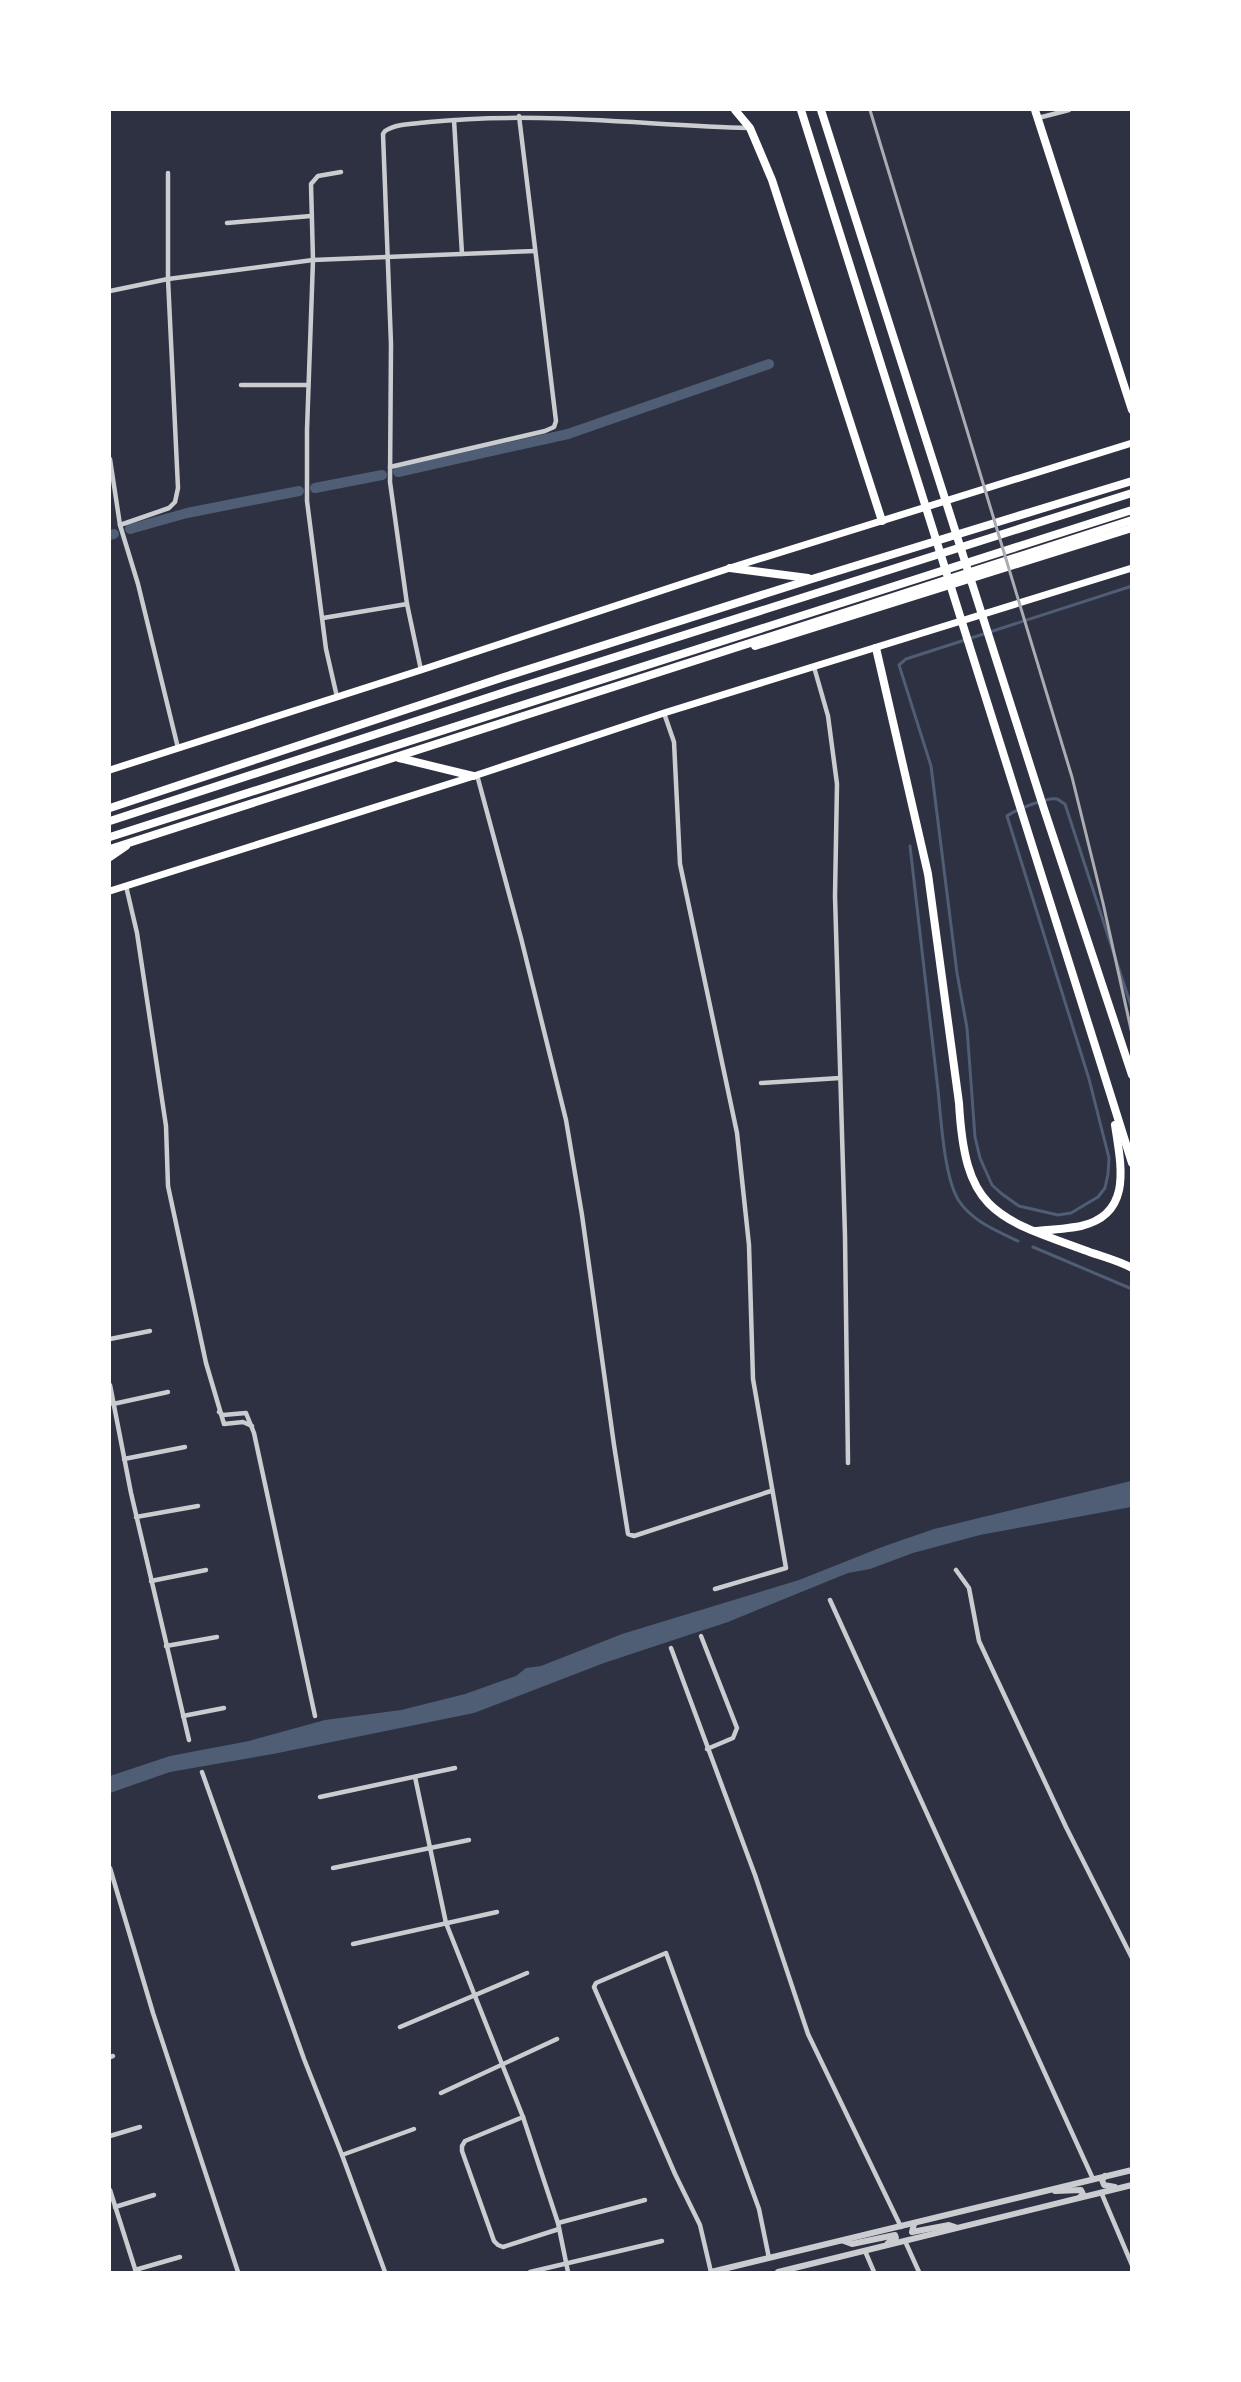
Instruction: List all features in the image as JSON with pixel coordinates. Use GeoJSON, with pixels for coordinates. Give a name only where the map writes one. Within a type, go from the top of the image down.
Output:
{"type":"FeatureCollection","features":[{"type":"Feature","properties":{"kind":"highway"},"geometry":{"type":"LineString","coordinates":[[110,821],[511,690],[1131,493]]}},
{"type":"Feature","properties":{"kind":"highway"},"geometry":{"type":"LineString","coordinates":[[110,837],[1131,510]]}},
{"type":"Feature","properties":{"kind":"highway"},"geometry":{"type":"LineString","coordinates":[[110,849],[1131,520]]}},
{"type":"Feature","properties":{"kind":"main road"},"geometry":{"type":"LineString","coordinates":[[735,110],[750,128],[772,180],[882,521]]}},
{"type":"Feature","properties":{"kind":"main road"},"geometry":{"type":"LineString","coordinates":[[801,110],[1131,1163]]}},
{"type":"Feature","properties":{"kind":"main road"},"geometry":{"type":"LineString","coordinates":[[821,110],[1131,1075]]}},
{"type":"Feature","properties":{"kind":"main road"},"geometry":{"type":"LineString","coordinates":[[1037,114],[1131,410]]}},
{"type":"Feature","properties":{"kind":"main road"},"geometry":{"type":"LineString","coordinates":[[110,770],[730,568],[1131,443]]}},
{"type":"Feature","properties":{"kind":"main road"},"geometry":{"type":"LineString","coordinates":[[110,808],[504,677],[1131,481]]}},
{"type":"Feature","properties":{"kind":"main road"},"geometry":{"type":"LineString","coordinates":[[110,849],[1131,528]]}},
{"type":"Feature","properties":{"kind":"main road"},"geometry":{"type":"LineString","coordinates":[[730,568],[812,579]]}},
{"type":"Feature","properties":{"kind":"main road"},"geometry":{"type":"LineString","coordinates":[[110,891],[475,776],[664,713],[1131,568]]}},
{"type":"Feature","properties":{"kind":"main road"},"geometry":{"type":"LineString","coordinates":[[876,648],[928,874],[959,1103],[961,1141],[969,1171],[982,1198],[1008,1220],[1033,1232],[1131,1268]]}},
{"type":"Feature","properties":{"kind":"main road"},"geometry":{"type":"LineString","coordinates":[[399,758],[475,776]]}},
{"type":"Feature","properties":{"kind":"main road"},"geometry":{"type":"LineString","coordinates":[[110,857],[132,842]]}},
{"type":"Feature","properties":{"kind":"main road"},"geometry":{"type":"LineString","coordinates":[[1033,1232],[1083,1226],[1102,1216],[1117,1201],[1122,1174],[1113,1105]]}},
{"type":"Feature","properties":{"kind":"street"},"geometry":{"type":"LineString","coordinates":[[1037,114],[1069,110]]}},
{"type":"Feature","properties":{"kind":"street"},"geometry":{"type":"LineString","coordinates":[[390,467],[554,427],[556,421],[519,116]]}},
{"type":"Feature","properties":{"kind":"street"},"geometry":{"type":"LineString","coordinates":[[421,670],[407,604],[390,482],[391,344],[384,131],[394,126],[519,116],[750,128]]}},
{"type":"Feature","properties":{"kind":"street"},"geometry":{"type":"LineString","coordinates":[[454,120],[462,254]]}},
{"type":"Feature","properties":{"kind":"street"},"geometry":{"type":"LineString","coordinates":[[337,697],[326,649],[308,501],[308,385],[313,260],[311,184],[314,179],[323,174],[341,172]]}},
{"type":"Feature","properties":{"kind":"street"},"geometry":{"type":"LineString","coordinates":[[120,525],[169,508],[176,502],[177,496],[168,279],[168,173]]}},
{"type":"Feature","properties":{"kind":"street"},"geometry":{"type":"LineString","coordinates":[[227,223],[311,216]]}},
{"type":"Feature","properties":{"kind":"street"},"geometry":{"type":"LineString","coordinates":[[110,291],[168,279],[313,260],[535,251]]}},
{"type":"Feature","properties":{"kind":"street"},"geometry":{"type":"LineString","coordinates":[[242,385],[308,385]]}},
{"type":"Feature","properties":{"kind":"street"},"geometry":{"type":"LineString","coordinates":[[110,459],[120,525],[138,584],[178,748]]}},
{"type":"Feature","properties":{"kind":"street"},"geometry":{"type":"LineString","coordinates":[[323,618],[407,604]]}},
{"type":"Feature","properties":{"kind":"street"},"geometry":{"type":"LineString","coordinates":[[814,667],[828,716],[837,784],[835,896],[845,1236],[848,1463]]}},
{"type":"Feature","properties":{"kind":"street"},"geometry":{"type":"LineString","coordinates":[[664,713],[674,742],[680,864],[737,1133],[749,1245],[753,1379],[786,1568],[715,1589]]}},
{"type":"Feature","properties":{"kind":"street"},"geometry":{"type":"LineString","coordinates":[[475,776],[521,938],[566,1120],[628,1534],[634,1536],[771,1491]]}},
{"type":"Feature","properties":{"kind":"street"},"geometry":{"type":"LineString","coordinates":[[126,886],[137,933],[166,1126],[168,1186],[206,1363],[224,1424],[243,1422],[252,1426]]}},
{"type":"Feature","properties":{"kind":"street"},"geometry":{"type":"LineString","coordinates":[[761,1083],[840,1078]]}},
{"type":"Feature","properties":{"kind":"street"},"geometry":{"type":"LineString","coordinates":[[110,1339],[150,1331]]}},
{"type":"Feature","properties":{"kind":"street"},"geometry":{"type":"LineString","coordinates":[[110,1385],[136,1517],[189,1740]]}},
{"type":"Feature","properties":{"kind":"street"},"geometry":{"type":"LineString","coordinates":[[113,1404],[168,1392]]}},
{"type":"Feature","properties":{"kind":"street"},"geometry":{"type":"LineString","coordinates":[[219,1412],[223,1415],[246,1413],[252,1426],[315,1716]]}},
{"type":"Feature","properties":{"kind":"street"},"geometry":{"type":"LineString","coordinates":[[124,1459],[185,1447]]}},
{"type":"Feature","properties":{"kind":"street"},"geometry":{"type":"LineString","coordinates":[[136,1517],[198,1506]]}},
{"type":"Feature","properties":{"kind":"street"},"geometry":{"type":"LineString","coordinates":[[151,1581],[206,1570]]}},
{"type":"Feature","properties":{"kind":"street"},"geometry":{"type":"LineString","coordinates":[[956,1570],[969,1588],[973,1600],[973,1617],[979,1641],[1066,1827],[1131,1958]]}},
{"type":"Feature","properties":{"kind":"street"},"geometry":{"type":"LineString","coordinates":[[830,1600],[1093,2179]]}},
{"type":"Feature","properties":{"kind":"street"},"geometry":{"type":"LineString","coordinates":[[701,1636],[737,1728],[733,1738],[707,1749]]}},
{"type":"Feature","properties":{"kind":"street"},"geometry":{"type":"LineString","coordinates":[[166,1646],[218,1637]]}},
{"type":"Feature","properties":{"kind":"street"},"geometry":{"type":"LineString","coordinates":[[671,1648],[755,1875],[808,2034],[901,2227],[919,2272]]}},
{"type":"Feature","properties":{"kind":"street"},"geometry":{"type":"LineString","coordinates":[[183,1716],[224,1708]]}},
{"type":"Feature","properties":{"kind":"street"},"geometry":{"type":"LineString","coordinates":[[320,1797],[455,1768]]}},
{"type":"Feature","properties":{"kind":"street"},"geometry":{"type":"LineString","coordinates":[[202,1772],[304,2059],[342,2155],[384,2272]]}},
{"type":"Feature","properties":{"kind":"street"},"geometry":{"type":"LineString","coordinates":[[415,1777],[446,1923],[523,2117],[558,2226],[568,2272]]}},
{"type":"Feature","properties":{"kind":"street"},"geometry":{"type":"LineString","coordinates":[[333,1868],[469,1840]]}},
{"type":"Feature","properties":{"kind":"street"},"geometry":{"type":"LineString","coordinates":[[110,1868],[157,2024],[238,2272]]}},
{"type":"Feature","properties":{"kind":"street"},"geometry":{"type":"LineString","coordinates":[[353,1944],[497,1912]]}},
{"type":"Feature","properties":{"kind":"street"},"geometry":{"type":"LineString","coordinates":[[769,2258],[759,2209],[666,1953],[596,1983],[594,1987],[675,2174],[700,2225],[711,2272],[844,2241],[1131,2170]]}},
{"type":"Feature","properties":{"kind":"street"},"geometry":{"type":"LineString","coordinates":[[400,2027],[527,1973]]}},
{"type":"Feature","properties":{"kind":"street"},"geometry":{"type":"LineString","coordinates":[[441,2092],[557,2039]]}},
{"type":"Feature","properties":{"kind":"street"},"geometry":{"type":"LineString","coordinates":[[523,2117],[465,2142],[462,2146],[494,2241],[498,2246],[503,2247],[558,2226],[645,2200]]}},
{"type":"Feature","properties":{"kind":"street"},"geometry":{"type":"LineString","coordinates":[[110,2136],[140,2127]]}},
{"type":"Feature","properties":{"kind":"street"},"geometry":{"type":"LineString","coordinates":[[342,2155],[414,2129]]}},
{"type":"Feature","properties":{"kind":"street"},"geometry":{"type":"LineString","coordinates":[[1106,2176],[1102,2180],[1104,2185],[1110,2187],[1128,2185]]}},
{"type":"Feature","properties":{"kind":"street"},"geometry":{"type":"LineString","coordinates":[[778,2272],[1128,2185]]}},
{"type":"Feature","properties":{"kind":"street"},"geometry":{"type":"LineString","coordinates":[[110,2190],[136,2271],[180,2257]]}},
{"type":"Feature","properties":{"kind":"street"},"geometry":{"type":"LineString","coordinates":[[1048,2190],[1081,2190],[1083,2194],[1080,2197]]}},
{"type":"Feature","properties":{"kind":"street"},"geometry":{"type":"LineString","coordinates":[[1101,2192],[1131,2265]]}},
{"type":"Feature","properties":{"kind":"street"},"geometry":{"type":"LineString","coordinates":[[115,2207],[154,2195]]}},
{"type":"Feature","properties":{"kind":"street"},"geometry":{"type":"LineString","coordinates":[[914,2223],[912,2232],[949,2225],[959,2228]]}},
{"type":"Feature","properties":{"kind":"street"},"geometry":{"type":"LineString","coordinates":[[844,2241],[852,2244],[895,2235],[896,2238],[893,2241],[880,2247]]}},
{"type":"Feature","properties":{"kind":"street"},"geometry":{"type":"LineString","coordinates":[[530,2272],[662,2241]]}},
{"type":"Feature","properties":{"kind":"street"},"geometry":{"type":"LineString","coordinates":[[865,2251],[874,2272]]}},
{"type":"Feature","properties":{"kind":"water"},"geometry":{"type":"Polygon","coordinates":[[[1131,1481],[1131,1507],[980,1535],[913,1553],[870,1569],[848,1573],[728,1622],[604,1663],[474,1713],[273,1754],[170,1772],[110,1793],[110,1776],[170,1756],[249,1741],[325,1720],[401,1710],[465,1694],[516,1676],[526,1668],[541,1666],[622,1634],[799,1580],[934,1529],[1131,1481]]]}},
{"type":"Feature","properties":{"kind":"waterway"},"geometry":{"type":"LineString","coordinates":[[398,472],[568,434],[769,364]]}},
{"type":"Feature","properties":{"kind":"waterway"},"geometry":{"type":"LineString","coordinates":[[315,488],[382,475]]}},
{"type":"Feature","properties":{"kind":"waterway"},"geometry":{"type":"LineString","coordinates":[[130,529],[187,513],[299,491]]}},
{"type":"Feature","properties":{"kind":"waterway"},"geometry":{"type":"LineString","coordinates":[[110,535],[114,534]]}},
{"type":"Feature","properties":{"kind":"waterway"},"geometry":{"type":"LineString","coordinates":[[1132,586],[906,659],[899,665],[931,766],[957,973],[967,1028],[975,1137],[980,1158],[992,1185],[1019,1206],[1058,1215],[1071,1213],[1098,1197],[1105,1188],[1109,1158],[1089,1079],[1007,816],[1024,807],[1046,800],[1057,799],[1065,804],[1132,1009]]}},
{"type":"Feature","properties":{"kind":"waterway"},"geometry":{"type":"LineString","coordinates":[[910,846],[942,1131],[950,1178],[954,1191],[964,1208],[986,1225],[1018,1241]]}},
{"type":"Feature","properties":{"kind":"waterway"},"geometry":{"type":"LineString","coordinates":[[1033,1247],[1132,1289]]}},
{"type":"Feature","properties":{"kind":"railway"},"geometry":{"type":"LineString","coordinates":[[870,110],[1072,777],[1132,1034]]}}]}
